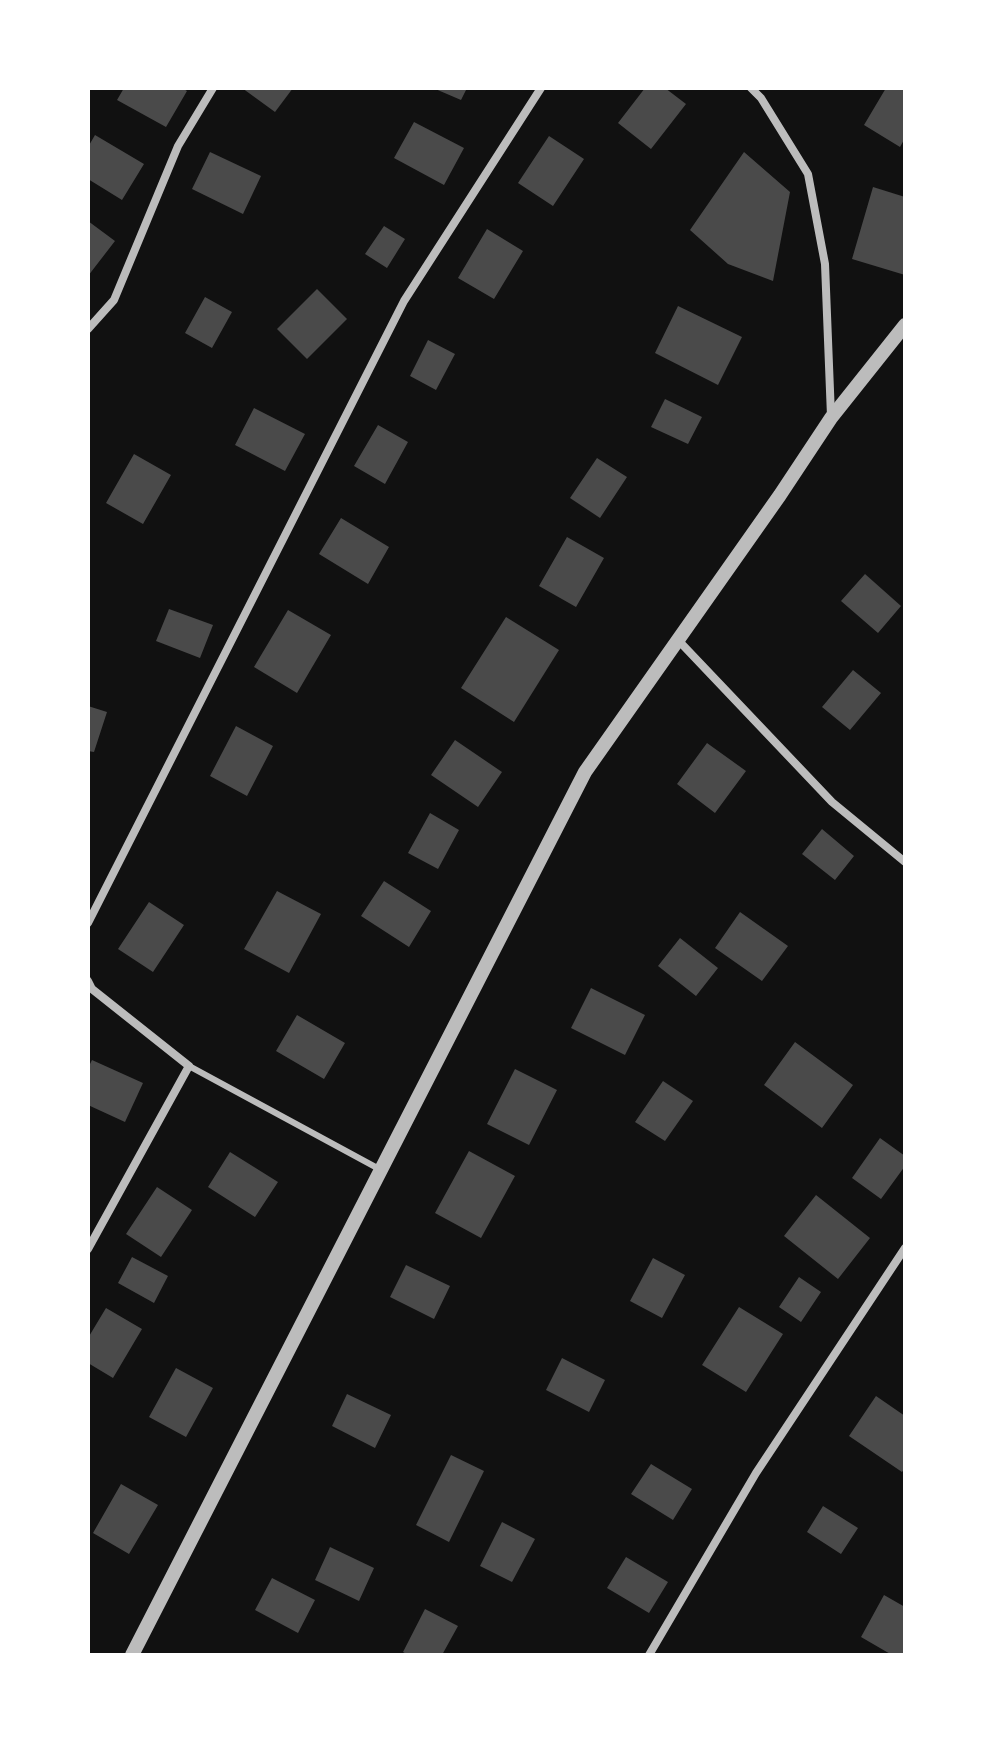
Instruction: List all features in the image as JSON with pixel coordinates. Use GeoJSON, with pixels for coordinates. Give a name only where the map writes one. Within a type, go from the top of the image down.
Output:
{"type":"FeatureCollection","features":[{"type":"Feature","properties":{"kind":"street"},"geometry":{"type":"LineString","coordinates":[[88,329],[114,300],[178,146],[213,88]]}},
{"type":"Feature","properties":{"kind":"street"},"geometry":{"type":"LineString","coordinates":[[88,922],[404,301],[541,88]]}},
{"type":"Feature","properties":{"kind":"street"},"geometry":{"type":"LineString","coordinates":[[751,88],[761,98],[808,174],[825,264],[831,418]]}},
{"type":"Feature","properties":{"kind":"street"},"geometry":{"type":"LineString","coordinates":[[132,1655],[585,772],[831,418],[905,325]]}},
{"type":"Feature","properties":{"kind":"street"},"geometry":{"type":"LineString","coordinates":[[677,639],[832,802],[905,862]]}},
{"type":"Feature","properties":{"kind":"street"},"geometry":{"type":"LineString","coordinates":[[88,981],[92,989],[189,1066],[88,1249]]}},
{"type":"Feature","properties":{"kind":"street"},"geometry":{"type":"LineString","coordinates":[[649,1655],[756,1473],[905,1248]]}},
{"type":"Feature","properties":{"kind":"lane"},"geometry":{"type":"LineString","coordinates":[[189,1066],[381,1170]]}},
{"type":"Feature","properties":{"kind":"building"},"geometry":{"type":"Polygon","coordinates":[[[124,88],[182,88],[187,91],[166,127],[117,100],[124,88]]]}},
{"type":"Feature","properties":{"kind":"building"},"geometry":{"type":"Polygon","coordinates":[[[242,88],[293,88],[275,112],[242,88]]]}},
{"type":"Feature","properties":{"kind":"building"},"geometry":{"type":"Polygon","coordinates":[[[433,88],[467,88],[461,100],[433,88]]]}},
{"type":"Feature","properties":{"kind":"building"},"geometry":{"type":"Polygon","coordinates":[[[645,88],[665,88],[686,104],[651,149],[618,123],[645,88]]]}},
{"type":"Feature","properties":{"kind":"building"},"geometry":{"type":"Polygon","coordinates":[[[886,88],[905,88],[905,138],[900,147],[864,125],[886,88]]]}},
{"type":"Feature","properties":{"kind":"building"},"geometry":{"type":"Polygon","coordinates":[[[414,122],[464,148],[444,185],[394,158],[414,122]]]}},
{"type":"Feature","properties":{"kind":"building"},"geometry":{"type":"Polygon","coordinates":[[[95,135],[144,164],[122,200],[88,179],[88,147],[95,135]]]}},
{"type":"Feature","properties":{"kind":"building"},"geometry":{"type":"Polygon","coordinates":[[[549,136],[584,159],[553,206],[518,183],[549,136]]]}},
{"type":"Feature","properties":{"kind":"building"},"geometry":{"type":"Polygon","coordinates":[[[210,152],[261,176],[243,214],[192,189],[210,152]]]}},
{"type":"Feature","properties":{"kind":"building"},"geometry":{"type":"Polygon","coordinates":[[[744,152],[790,192],[773,281],[728,264],[690,230],[744,152]]]}},
{"type":"Feature","properties":{"kind":"building"},"geometry":{"type":"Polygon","coordinates":[[[873,187],[905,197],[905,275],[852,259],[873,187]]]}},
{"type":"Feature","properties":{"kind":"building"},"geometry":{"type":"Polygon","coordinates":[[[88,221],[115,241],[88,276],[88,221]]]}},
{"type":"Feature","properties":{"kind":"building"},"geometry":{"type":"Polygon","coordinates":[[[384,226],[405,239],[387,268],[365,254],[384,226]]]}},
{"type":"Feature","properties":{"kind":"building"},"geometry":{"type":"Polygon","coordinates":[[[487,229],[523,251],[494,299],[458,278],[487,229]]]}},
{"type":"Feature","properties":{"kind":"building"},"geometry":{"type":"Polygon","coordinates":[[[317,289],[347,319],[307,359],[277,329],[317,289]]]}},
{"type":"Feature","properties":{"kind":"building"},"geometry":{"type":"Polygon","coordinates":[[[205,297],[232,312],[212,348],[185,333],[205,297]]]}},
{"type":"Feature","properties":{"kind":"building"},"geometry":{"type":"Polygon","coordinates":[[[678,306],[742,337],[718,385],[655,353],[678,306]]]}},
{"type":"Feature","properties":{"kind":"building"},"geometry":{"type":"Polygon","coordinates":[[[428,340],[455,354],[436,390],[410,376],[428,340]]]}},
{"type":"Feature","properties":{"kind":"building"},"geometry":{"type":"Polygon","coordinates":[[[665,399],[702,417],[688,444],[651,427],[665,399]]]}},
{"type":"Feature","properties":{"kind":"building"},"geometry":{"type":"Polygon","coordinates":[[[254,408],[305,434],[285,471],[235,445],[254,408]]]}},
{"type":"Feature","properties":{"kind":"building"},"geometry":{"type":"Polygon","coordinates":[[[378,425],[408,442],[385,484],[354,466],[378,425]]]}},
{"type":"Feature","properties":{"kind":"building"},"geometry":{"type":"Polygon","coordinates":[[[134,454],[171,475],[143,524],[106,503],[134,454]]]}},
{"type":"Feature","properties":{"kind":"building"},"geometry":{"type":"Polygon","coordinates":[[[597,458],[627,477],[600,518],[570,498],[597,458]]]}},
{"type":"Feature","properties":{"kind":"building"},"geometry":{"type":"Polygon","coordinates":[[[341,518],[389,547],[368,584],[319,554],[341,518]]]}},
{"type":"Feature","properties":{"kind":"building"},"geometry":{"type":"Polygon","coordinates":[[[567,537],[604,558],[576,607],[539,586],[567,537]]]}},
{"type":"Feature","properties":{"kind":"building"},"geometry":{"type":"Polygon","coordinates":[[[865,574],[901,606],[878,633],[841,601],[865,574]]]}},
{"type":"Feature","properties":{"kind":"building"},"geometry":{"type":"Polygon","coordinates":[[[169,609],[213,625],[200,658],[156,641],[169,609]]]}},
{"type":"Feature","properties":{"kind":"building"},"geometry":{"type":"Polygon","coordinates":[[[288,610],[331,635],[297,693],[254,667],[288,610]]]}},
{"type":"Feature","properties":{"kind":"building"},"geometry":{"type":"Polygon","coordinates":[[[506,617],[559,650],[514,722],[461,688],[506,617]]]}},
{"type":"Feature","properties":{"kind":"building"},"geometry":{"type":"Polygon","coordinates":[[[853,670],[881,693],[850,730],[822,707],[853,670]]]}},
{"type":"Feature","properties":{"kind":"building"},"geometry":{"type":"Polygon","coordinates":[[[88,706],[107,712],[94,752],[88,751],[88,706]]]}},
{"type":"Feature","properties":{"kind":"building"},"geometry":{"type":"Polygon","coordinates":[[[236,726],[273,746],[247,796],[210,776],[236,726]]]}},
{"type":"Feature","properties":{"kind":"building"},"geometry":{"type":"Polygon","coordinates":[[[455,740],[502,772],[478,807],[431,775],[455,740]]]}},
{"type":"Feature","properties":{"kind":"building"},"geometry":{"type":"Polygon","coordinates":[[[707,743],[746,771],[715,813],[677,784],[707,743]]]}},
{"type":"Feature","properties":{"kind":"building"},"geometry":{"type":"Polygon","coordinates":[[[430,813],[459,830],[438,869],[408,853],[430,813]]]}},
{"type":"Feature","properties":{"kind":"building"},"geometry":{"type":"Polygon","coordinates":[[[822,829],[854,856],[835,880],[802,854],[822,829]]]}},
{"type":"Feature","properties":{"kind":"building"},"geometry":{"type":"Polygon","coordinates":[[[384,881],[431,911],[409,947],[361,916],[384,881]]]}},
{"type":"Feature","properties":{"kind":"building"},"geometry":{"type":"Polygon","coordinates":[[[277,891],[321,914],[289,973],[244,949],[277,891]]]}},
{"type":"Feature","properties":{"kind":"building"},"geometry":{"type":"Polygon","coordinates":[[[149,902],[184,925],[153,972],[118,949],[149,902]]]}},
{"type":"Feature","properties":{"kind":"building"},"geometry":{"type":"Polygon","coordinates":[[[740,912],[788,946],[762,981],[715,948],[740,912]]]}},
{"type":"Feature","properties":{"kind":"building"},"geometry":{"type":"Polygon","coordinates":[[[680,938],[718,968],[696,996],[658,966],[680,938]]]}},
{"type":"Feature","properties":{"kind":"building"},"geometry":{"type":"Polygon","coordinates":[[[591,988],[645,1015],[625,1055],[571,1028],[591,988]]]}},
{"type":"Feature","properties":{"kind":"building"},"geometry":{"type":"Polygon","coordinates":[[[297,1015],[345,1043],[324,1079],[276,1051],[297,1015]]]}},
{"type":"Feature","properties":{"kind":"building"},"geometry":{"type":"Polygon","coordinates":[[[795,1042],[853,1085],[822,1128],[764,1085],[795,1042]]]}},
{"type":"Feature","properties":{"kind":"building"},"geometry":{"type":"Polygon","coordinates":[[[92,1060],[143,1083],[125,1122],[88,1105],[88,1068],[92,1060]]]}},
{"type":"Feature","properties":{"kind":"building"},"geometry":{"type":"Polygon","coordinates":[[[515,1069],[557,1090],[529,1145],[487,1124],[515,1069]]]}},
{"type":"Feature","properties":{"kind":"building"},"geometry":{"type":"Polygon","coordinates":[[[663,1081],[693,1101],[665,1141],[635,1122],[663,1081]]]}},
{"type":"Feature","properties":{"kind":"building"},"geometry":{"type":"Polygon","coordinates":[[[880,1138],[905,1156],[905,1166],[881,1199],[852,1178],[880,1138]]]}},
{"type":"Feature","properties":{"kind":"building"},"geometry":{"type":"Polygon","coordinates":[[[469,1151],[515,1176],[481,1238],[435,1213],[469,1151]]]}},
{"type":"Feature","properties":{"kind":"building"},"geometry":{"type":"Polygon","coordinates":[[[230,1152],[278,1182],[255,1217],[208,1187],[230,1152]]]}},
{"type":"Feature","properties":{"kind":"building"},"geometry":{"type":"Polygon","coordinates":[[[157,1187],[192,1210],[161,1257],[126,1234],[157,1187]]]}},
{"type":"Feature","properties":{"kind":"building"},"geometry":{"type":"Polygon","coordinates":[[[816,1195],[870,1238],[838,1279],[784,1236],[816,1195]]]}},
{"type":"Feature","properties":{"kind":"building"},"geometry":{"type":"Polygon","coordinates":[[[132,1257],[168,1276],[154,1303],[118,1283],[132,1257]]]}},
{"type":"Feature","properties":{"kind":"building"},"geometry":{"type":"Polygon","coordinates":[[[653,1258],[685,1275],[662,1318],[630,1301],[653,1258]]]}},
{"type":"Feature","properties":{"kind":"building"},"geometry":{"type":"Polygon","coordinates":[[[406,1265],[450,1286],[434,1319],[390,1297],[406,1265]]]}},
{"type":"Feature","properties":{"kind":"building"},"geometry":{"type":"Polygon","coordinates":[[[799,1277],[821,1292],[801,1322],[779,1307],[799,1277]]]}},
{"type":"Feature","properties":{"kind":"building"},"geometry":{"type":"Polygon","coordinates":[[[739,1307],[783,1334],[746,1392],[702,1365],[739,1307]]]}},
{"type":"Feature","properties":{"kind":"building"},"geometry":{"type":"Polygon","coordinates":[[[106,1308],[142,1329],[113,1378],[88,1363],[88,1338],[106,1308]]]}},
{"type":"Feature","properties":{"kind":"building"},"geometry":{"type":"Polygon","coordinates":[[[562,1358],[605,1380],[589,1412],[546,1390],[562,1358]]]}},
{"type":"Feature","properties":{"kind":"building"},"geometry":{"type":"Polygon","coordinates":[[[176,1368],[213,1388],[186,1437],[149,1417],[176,1368]]]}},
{"type":"Feature","properties":{"kind":"building"},"geometry":{"type":"Polygon","coordinates":[[[347,1394],[391,1415],[375,1448],[332,1426],[347,1394]]]}},
{"type":"Feature","properties":{"kind":"building"},"geometry":{"type":"Polygon","coordinates":[[[876,1396],[905,1416],[905,1468],[902,1472],[849,1436],[876,1396]]]}},
{"type":"Feature","properties":{"kind":"building"},"geometry":{"type":"Polygon","coordinates":[[[451,1455],[484,1471],[449,1542],[416,1525],[451,1455]]]}},
{"type":"Feature","properties":{"kind":"building"},"geometry":{"type":"Polygon","coordinates":[[[651,1464],[692,1489],[673,1520],[631,1494],[651,1464]]]}},
{"type":"Feature","properties":{"kind":"building"},"geometry":{"type":"Polygon","coordinates":[[[121,1484],[158,1505],[129,1554],[93,1533],[121,1484]]]}},
{"type":"Feature","properties":{"kind":"building"},"geometry":{"type":"Polygon","coordinates":[[[823,1506],[858,1528],[841,1554],[807,1532],[823,1506]]]}},
{"type":"Feature","properties":{"kind":"building"},"geometry":{"type":"Polygon","coordinates":[[[502,1522],[535,1539],[512,1582],[480,1566],[502,1522]]]}},
{"type":"Feature","properties":{"kind":"building"},"geometry":{"type":"Polygon","coordinates":[[[330,1547],[374,1568],[359,1601],[315,1580],[330,1547]]]}},
{"type":"Feature","properties":{"kind":"building"},"geometry":{"type":"Polygon","coordinates":[[[626,1557],[668,1582],[649,1613],[607,1588],[626,1557]]]}},
{"type":"Feature","properties":{"kind":"building"},"geometry":{"type":"Polygon","coordinates":[[[272,1578],[315,1600],[298,1633],[255,1610],[272,1578]]]}},
{"type":"Feature","properties":{"kind":"building"},"geometry":{"type":"Polygon","coordinates":[[[884,1595],[905,1607],[905,1655],[892,1655],[861,1637],[884,1595]]]}},
{"type":"Feature","properties":{"kind":"building"},"geometry":{"type":"Polygon","coordinates":[[[425,1609],[458,1626],[442,1655],[408,1655],[403,1652],[425,1609]]]}}]}
